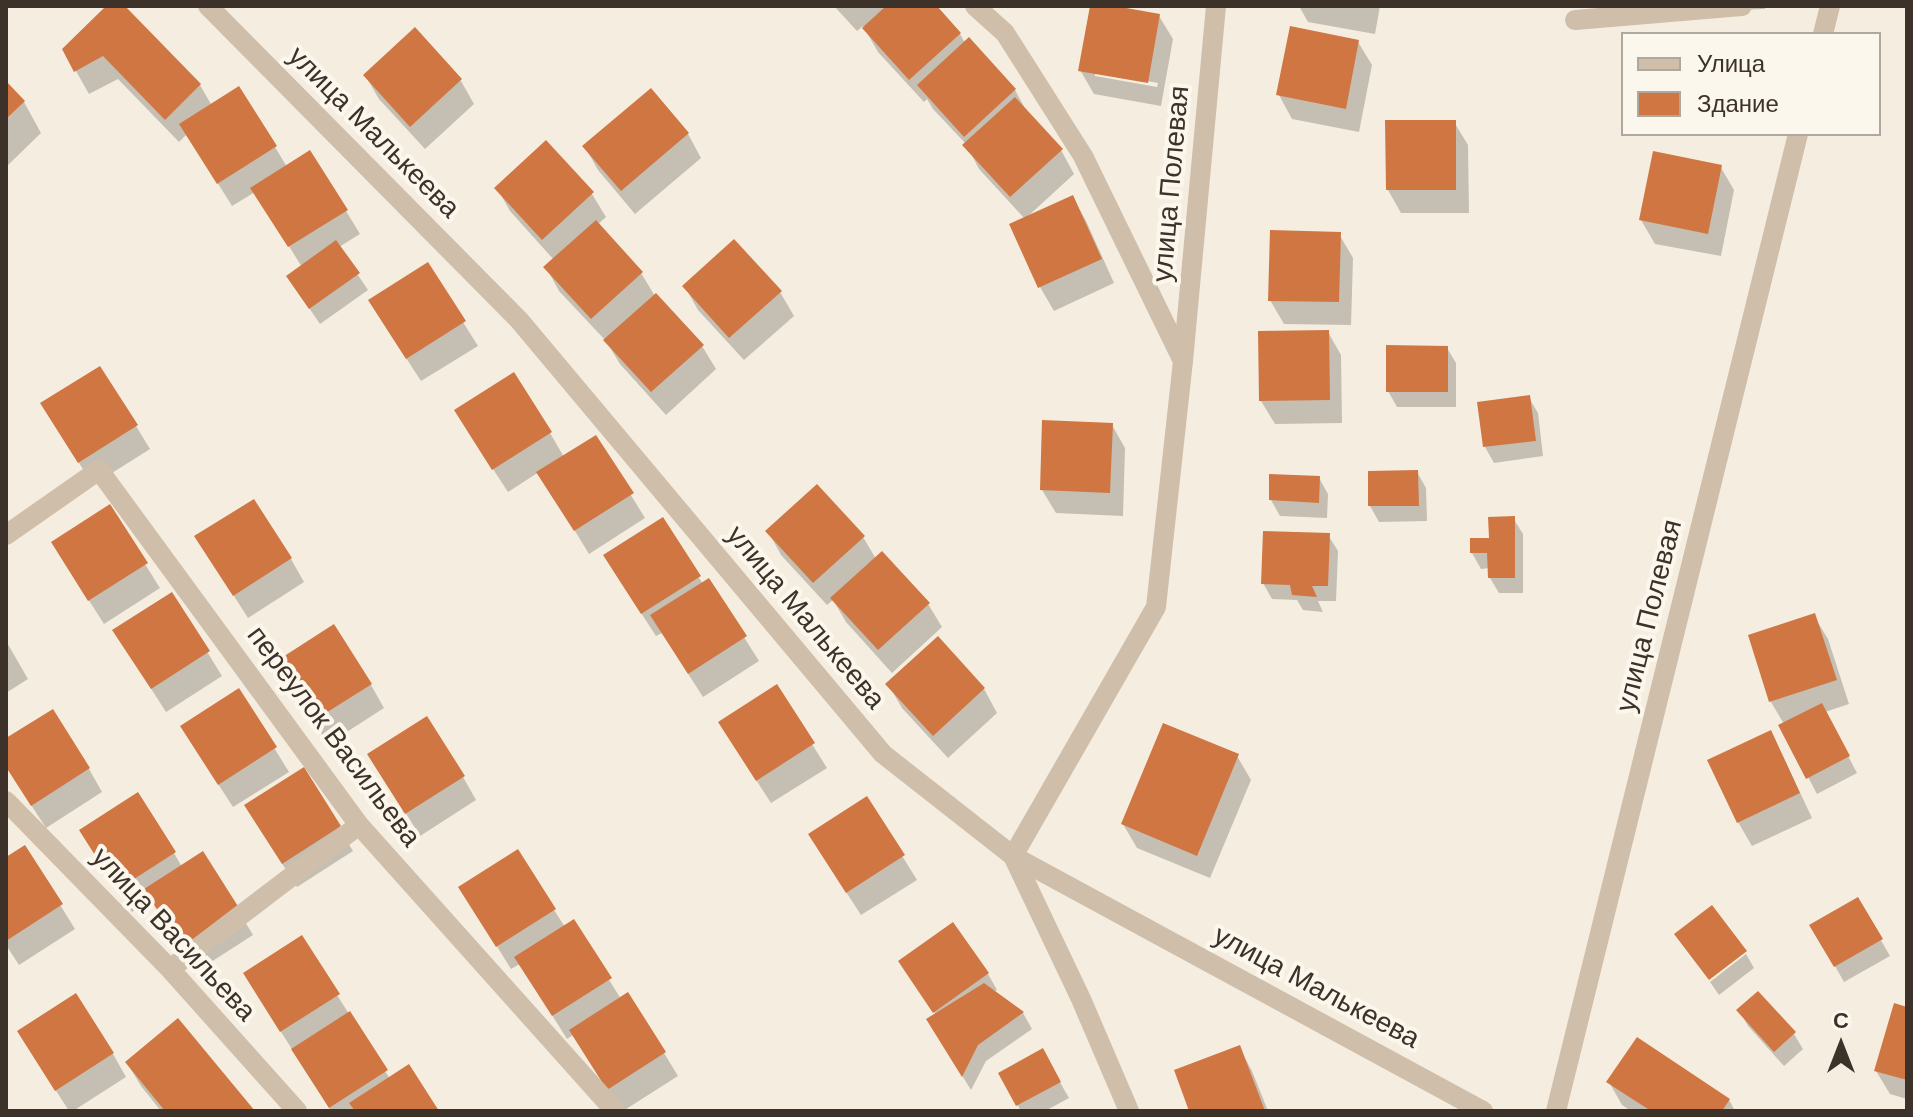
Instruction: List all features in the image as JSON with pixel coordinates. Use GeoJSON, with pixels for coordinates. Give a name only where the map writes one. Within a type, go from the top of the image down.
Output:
{"type":"FeatureCollection","features":[{"type":"Feature","properties":{"kind":"street","name":"улица Малькеева"},"geometry":{"type":"LineString","coordinates":[[208,6],[519,320],[883,754],[1013,856],[1483,1111]]}},
{"type":"Feature","properties":{"kind":"street"},"geometry":{"type":"LineString","coordinates":[[975,6],[1005,33],[1083,156],[1183,361]]}},
{"type":"Feature","properties":{"kind":"street","name":"улица Полевая"},"geometry":{"type":"LineString","coordinates":[[1013,856],[1156,607],[1183,361],[1216,6]]}},
{"type":"Feature","properties":{"kind":"street"},"geometry":{"type":"LineString","coordinates":[[1575,20],[1742,6]]}},
{"type":"Feature","properties":{"kind":"street"},"geometry":{"type":"LineString","coordinates":[[1824,32],[1830,6]]}},
{"type":"Feature","properties":{"kind":"street","name":"улица Полевая"},"geometry":{"type":"LineString","coordinates":[[1556,1111],[1798,136]]}},
{"type":"Feature","properties":{"kind":"street","name":"переулок Васильева"},"geometry":{"type":"LineString","coordinates":[[6,535],[99,470],[359,825],[614,1110]]}},
{"type":"Feature","properties":{"kind":"street","name":"улица Васильева"},"geometry":{"type":"LineString","coordinates":[[6,801],[170,969],[297,1111]]}},
{"type":"Feature","properties":{"kind":"street"},"geometry":{"type":"LineString","coordinates":[[170,969],[359,825]]}},
{"type":"Feature","properties":{"kind":"street"},"geometry":{"type":"LineString","coordinates":[[1013,856],[1081,999],[1129,1111]]}},
{"type":"Feature","properties":{"kind":"building"},"geometry":{"type":"Polygon","coordinates":[[[106,6],[125,6],[201,84],[165,120],[103,56],[74,72],[62,49],[106,6]]]}},
{"type":"Feature","properties":{"kind":"building"},"geometry":{"type":"Polygon","coordinates":[[[886,6],[937,6],[961,33],[909,80],[862,28],[886,6]]]}},
{"type":"Feature","properties":{"kind":"building"},"geometry":{"type":"Polygon","coordinates":[[[1090,6],[1115,6],[1160,14],[1148,83],[1078,71],[1090,6]]]}},
{"type":"Feature","properties":{"kind":"building"},"geometry":{"type":"Polygon","coordinates":[[[1290,26],[1359,40],[1346,109],[1276,95],[1290,26]]]}},
{"type":"Feature","properties":{"kind":"building"},"geometry":{"type":"Polygon","coordinates":[[[415,27],[462,79],[410,127],[363,75],[415,27]]]}},
{"type":"Feature","properties":{"kind":"building"},"geometry":{"type":"Polygon","coordinates":[[[969,37],[1016,89],[964,137],[917,85],[969,37]]]}},
{"type":"Feature","properties":{"kind":"building"},"geometry":{"type":"Polygon","coordinates":[[[6,81],[25,101],[6,119],[6,81]]]}},
{"type":"Feature","properties":{"kind":"building"},"geometry":{"type":"Polygon","coordinates":[[[239,86],[277,146],[217,184],[179,124],[239,86]]]}},
{"type":"Feature","properties":{"kind":"building"},"geometry":{"type":"Polygon","coordinates":[[[651,88],[689,133],[621,191],[582,146],[651,88]]]}},
{"type":"Feature","properties":{"kind":"building"},"geometry":{"type":"Polygon","coordinates":[[[1015,97],[1063,149],[1010,197],[962,145],[1015,97]]]}},
{"type":"Feature","properties":{"kind":"building"},"geometry":{"type":"Polygon","coordinates":[[[1385,120],[1456,120],[1456,190],[1386,190],[1385,120]]]}},
{"type":"Feature","properties":{"kind":"building"},"geometry":{"type":"Polygon","coordinates":[[[546,140],[594,192],[542,240],[494,188],[546,140]]]}},
{"type":"Feature","properties":{"kind":"building"},"geometry":{"type":"Polygon","coordinates":[[[310,150],[348,210],[288,247],[250,188],[310,150]]]}},
{"type":"Feature","properties":{"kind":"building"},"geometry":{"type":"Polygon","coordinates":[[[1653,151],[1722,165],[1708,234],[1639,220],[1653,151]]]}},
{"type":"Feature","properties":{"kind":"building"},"geometry":{"type":"Polygon","coordinates":[[[1073,195],[1102,259],[1038,288],[1009,224],[1073,195]]]}},
{"type":"Feature","properties":{"kind":"building"},"geometry":{"type":"Polygon","coordinates":[[[596,220],[643,272],[591,319],[543,267],[596,220]]]}},
{"type":"Feature","properties":{"kind":"building"},"geometry":{"type":"Polygon","coordinates":[[[1270,230],[1341,232],[1339,302],[1268,301],[1270,230]]]}},
{"type":"Feature","properties":{"kind":"building"},"geometry":{"type":"Polygon","coordinates":[[[734,239],[782,291],[729,338],[682,286],[734,239]]]}},
{"type":"Feature","properties":{"kind":"building"},"geometry":{"type":"Polygon","coordinates":[[[336,240],[360,273],[309,309],[286,276],[336,240]]]}},
{"type":"Feature","properties":{"kind":"building"},"geometry":{"type":"Polygon","coordinates":[[[428,262],[466,321],[406,359],[368,300],[428,262]]]}},
{"type":"Feature","properties":{"kind":"building"},"geometry":{"type":"Polygon","coordinates":[[[656,293],[704,345],[651,392],[603,340],[656,293]]]}},
{"type":"Feature","properties":{"kind":"building"},"geometry":{"type":"Polygon","coordinates":[[[1329,330],[1330,400],[1259,401],[1258,331],[1329,330]]]}},
{"type":"Feature","properties":{"kind":"building"},"geometry":{"type":"Polygon","coordinates":[[[1386,345],[1448,346],[1448,392],[1386,392],[1386,345]]]}},
{"type":"Feature","properties":{"kind":"building"},"geometry":{"type":"Polygon","coordinates":[[[100,366],[138,425],[78,463],[40,403],[100,366]]]}},
{"type":"Feature","properties":{"kind":"building"},"geometry":{"type":"Polygon","coordinates":[[[514,372],[552,432],[492,470],[454,410],[514,372]]]}},
{"type":"Feature","properties":{"kind":"building"},"geometry":{"type":"Polygon","coordinates":[[[1530,395],[1536,441],[1483,447],[1477,402],[1530,395]]]}},
{"type":"Feature","properties":{"kind":"building"},"geometry":{"type":"Polygon","coordinates":[[[1042,420],[1113,423],[1110,493],[1040,490],[1042,420]]]}},
{"type":"Feature","properties":{"kind":"building"},"geometry":{"type":"Polygon","coordinates":[[[596,435],[634,493],[574,531],[536,472],[596,435]]]}},
{"type":"Feature","properties":{"kind":"building"},"geometry":{"type":"Polygon","coordinates":[[[1418,470],[1419,506],[1368,506],[1368,471],[1418,470]]]}},
{"type":"Feature","properties":{"kind":"building"},"geometry":{"type":"Polygon","coordinates":[[[1269,474],[1320,476],[1319,503],[1269,500],[1269,474]]]}},
{"type":"Feature","properties":{"kind":"building"},"geometry":{"type":"Polygon","coordinates":[[[817,484],[865,536],[813,583],[765,531],[817,484]]]}},
{"type":"Feature","properties":{"kind":"building"},"geometry":{"type":"Polygon","coordinates":[[[254,499],[292,558],[233,596],[194,536],[254,499]]]}},
{"type":"Feature","properties":{"kind":"building"},"geometry":{"type":"Polygon","coordinates":[[[110,504],[148,563],[88,601],[51,542],[110,504]]]}},
{"type":"Feature","properties":{"kind":"building"},"geometry":{"type":"Polygon","coordinates":[[[1515,516],[1515,578],[1488,578],[1487,553],[1470,553],[1470,538],[1489,538],[1488,517],[1515,516]]]}},
{"type":"Feature","properties":{"kind":"building"},"geometry":{"type":"Polygon","coordinates":[[[663,517],[701,576],[641,614],[603,555],[663,517]]]}},
{"type":"Feature","properties":{"kind":"building"},"geometry":{"type":"Polygon","coordinates":[[[1263,531],[1330,533],[1328,586],[1312,586],[1317,597],[1292,595],[1290,585],[1261,584],[1263,531]]]}},
{"type":"Feature","properties":{"kind":"building"},"geometry":{"type":"Polygon","coordinates":[[[882,551],[930,603],[878,650],[830,598],[882,551]]]}},
{"type":"Feature","properties":{"kind":"building"},"geometry":{"type":"Polygon","coordinates":[[[709,578],[747,636],[688,674],[650,615],[709,578]]]}},
{"type":"Feature","properties":{"kind":"building"},"geometry":{"type":"Polygon","coordinates":[[[172,592],[210,651],[151,689],[112,630],[172,592]]]}},
{"type":"Feature","properties":{"kind":"building"},"geometry":{"type":"Polygon","coordinates":[[[1815,613],[1837,680],[1769,702],[1748,635],[1815,613]]]}},
{"type":"Feature","properties":{"kind":"building"},"geometry":{"type":"Polygon","coordinates":[[[334,624],[372,684],[313,721],[275,662],[334,624]]]}},
{"type":"Feature","properties":{"kind":"building"},"geometry":{"type":"Polygon","coordinates":[[[938,636],[985,688],[933,736],[885,684],[938,636]]]}},
{"type":"Feature","properties":{"kind":"building"},"geometry":{"type":"Polygon","coordinates":[[[777,684],[815,743],[756,781],[718,722],[777,684]]]}},
{"type":"Feature","properties":{"kind":"building"},"geometry":{"type":"Polygon","coordinates":[[[239,688],[277,747],[218,785],[180,726],[239,688]]]}},
{"type":"Feature","properties":{"kind":"building"},"geometry":{"type":"Polygon","coordinates":[[[1822,703],[1850,756],[1806,779],[1778,725],[1822,703]]]}},
{"type":"Feature","properties":{"kind":"building"},"geometry":{"type":"Polygon","coordinates":[[[53,709],[90,768],[31,806],[6,767],[6,738],[53,709]]]}},
{"type":"Feature","properties":{"kind":"building"},"geometry":{"type":"Polygon","coordinates":[[[427,716],[465,776],[405,814],[367,754],[427,716]]]}},
{"type":"Feature","properties":{"kind":"building"},"geometry":{"type":"Polygon","coordinates":[[[1163,723],[1239,754],[1197,856],[1121,824],[1163,723]]]}},
{"type":"Feature","properties":{"kind":"building"},"geometry":{"type":"Polygon","coordinates":[[[1771,730],[1800,793],[1737,823],[1707,760],[1771,730]]]}},
{"type":"Feature","properties":{"kind":"building"},"geometry":{"type":"Polygon","coordinates":[[[304,767],[341,826],[282,864],[244,805],[304,767]]]}},
{"type":"Feature","properties":{"kind":"building"},"geometry":{"type":"Polygon","coordinates":[[[138,792],[176,852],[117,890],[79,830],[138,792]]]}},
{"type":"Feature","properties":{"kind":"building"},"geometry":{"type":"Polygon","coordinates":[[[867,796],[905,855],[846,893],[808,834],[867,796]]]}},
{"type":"Feature","properties":{"kind":"building"},"geometry":{"type":"Polygon","coordinates":[[[25,845],[63,904],[6,941],[6,857],[25,845]]]}},
{"type":"Feature","properties":{"kind":"building"},"geometry":{"type":"Polygon","coordinates":[[[518,849],[556,909],[496,947],[458,887],[518,849]]]}},
{"type":"Feature","properties":{"kind":"building"},"geometry":{"type":"Polygon","coordinates":[[[203,851],[241,911],[182,949],[144,889],[203,851]]]}},
{"type":"Feature","properties":{"kind":"building"},"geometry":{"type":"Polygon","coordinates":[[[1858,897],[1883,939],[1834,967],[1809,925],[1858,897]]]}},
{"type":"Feature","properties":{"kind":"building"},"geometry":{"type":"Polygon","coordinates":[[[1712,905],[1747,951],[1709,980],[1674,934],[1712,905]]]}},
{"type":"Feature","properties":{"kind":"building"},"geometry":{"type":"Polygon","coordinates":[[[574,919],[612,978],[552,1016],[514,957],[574,919]]]}},
{"type":"Feature","properties":{"kind":"building"},"geometry":{"type":"Polygon","coordinates":[[[953,922],[989,973],[933,1013],[898,961],[953,922]]]}},
{"type":"Feature","properties":{"kind":"building"},"geometry":{"type":"Polygon","coordinates":[[[302,935],[340,994],[280,1032],[243,973],[302,935]]]}},
{"type":"Feature","properties":{"kind":"building"},"geometry":{"type":"Polygon","coordinates":[[[984,983],[1024,1012],[978,1045],[962,1077],[926,1019],[984,983]]]}},
{"type":"Feature","properties":{"kind":"building"},"geometry":{"type":"Polygon","coordinates":[[[1758,991],[1796,1032],[1774,1052],[1736,1010],[1758,991]]]}},
{"type":"Feature","properties":{"kind":"building"},"geometry":{"type":"Polygon","coordinates":[[[628,992],[666,1052],[607,1090],[569,1030],[628,992]]]}},
{"type":"Feature","properties":{"kind":"building"},"geometry":{"type":"Polygon","coordinates":[[[76,993],[114,1053],[55,1091],[17,1031],[76,993]]]}},
{"type":"Feature","properties":{"kind":"building"},"geometry":{"type":"Polygon","coordinates":[[[1894,1003],[1907,1007],[1907,1080],[1874,1071],[1894,1003]]]}},
{"type":"Feature","properties":{"kind":"building"},"geometry":{"type":"Polygon","coordinates":[[[350,1011],[388,1070],[329,1108],[291,1049],[350,1011]]]}},
{"type":"Feature","properties":{"kind":"building"},"geometry":{"type":"Polygon","coordinates":[[[178,1018],[255,1111],[165,1111],[125,1062],[178,1018]]]}},
{"type":"Feature","properties":{"kind":"building"},"geometry":{"type":"Polygon","coordinates":[[[1637,1037],[1730,1099],[1722,1111],[1651,1111],[1606,1082],[1637,1037]]]}},
{"type":"Feature","properties":{"kind":"building"},"geometry":{"type":"Polygon","coordinates":[[[1240,1045],[1265,1111],[1189,1111],[1174,1070],[1240,1045]]]}},
{"type":"Feature","properties":{"kind":"building"},"geometry":{"type":"Polygon","coordinates":[[[1043,1048],[1061,1082],[1016,1106],[998,1073],[1043,1048]]]}},
{"type":"Feature","properties":{"kind":"building"},"geometry":{"type":"Polygon","coordinates":[[[409,1064],[439,1111],[355,1111],[349,1103],[409,1064]]]}}]}
